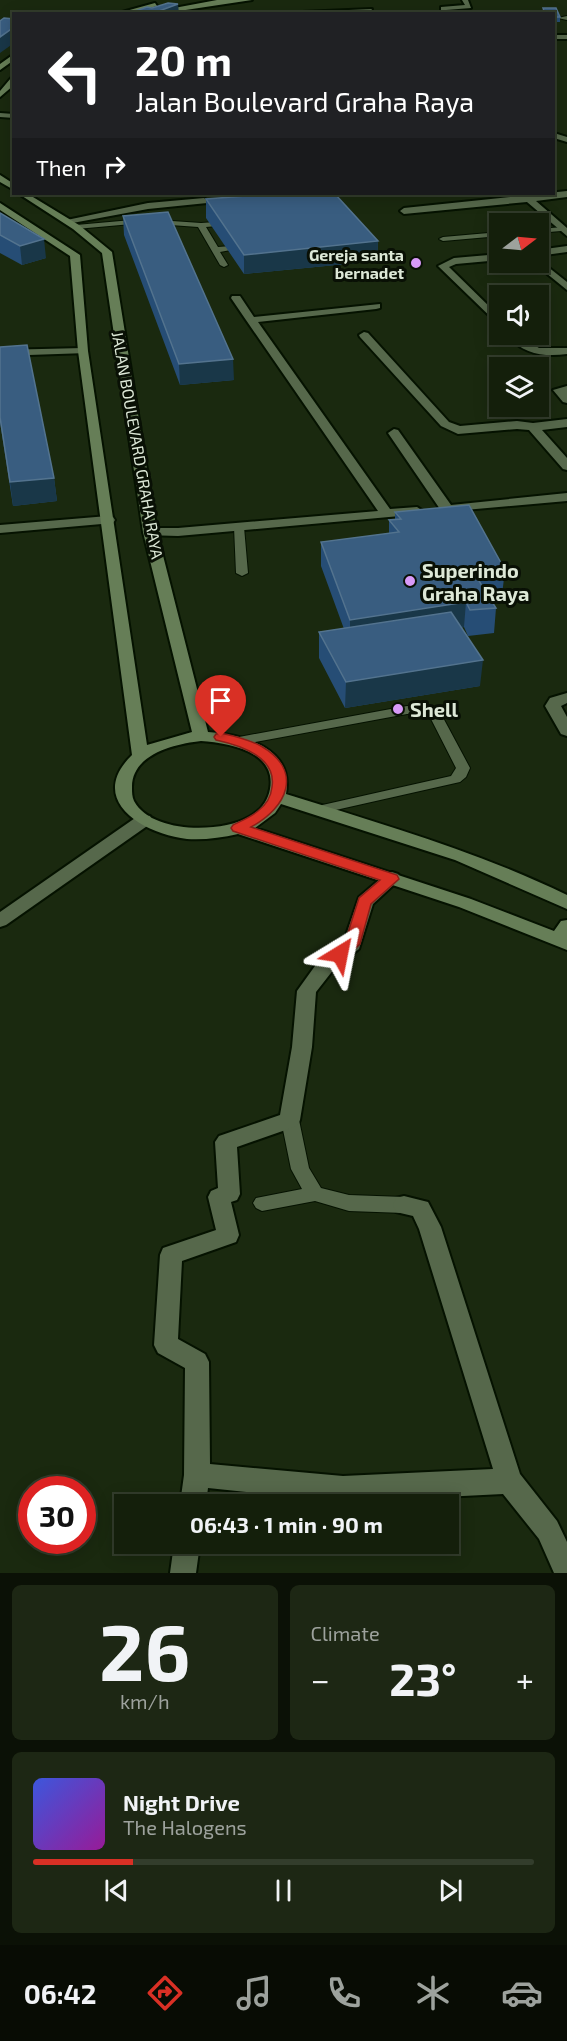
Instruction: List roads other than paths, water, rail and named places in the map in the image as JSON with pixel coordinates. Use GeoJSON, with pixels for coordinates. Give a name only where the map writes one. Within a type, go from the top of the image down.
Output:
{"type":"FeatureCollection","features":[{"type":"Feature","properties":{"kind":"main road"},"geometry":{"type":"LineString","coordinates":[[145,11],[183,0]]}},
{"type":"Feature","properties":{"kind":"main road"},"geometry":{"type":"LineString","coordinates":[[220,3],[228,0]]}},
{"type":"Feature","properties":{"kind":"main road"},"geometry":{"type":"LineString","coordinates":[[124,12],[134,9],[156,11],[249,0]]}},
{"type":"Feature","properties":{"kind":"main road"},"geometry":{"type":"LineString","coordinates":[[0,68],[12,58]]}},
{"type":"Feature","properties":{"kind":"main road"},"geometry":{"type":"LineString","coordinates":[[0,95],[12,82]]}},
{"type":"Feature","properties":{"kind":"main road","name":"JALAN BOULEVARD GRAHA RAYA"},"geometry":{"type":"LineString","coordinates":[[25,195],[72,224],[88,236],[102,252],[150,532],[201,736]]}},
{"type":"Feature","properties":{"kind":"main road","name":"JALAN BOULEVARD GRAHA RAYA"},"geometry":{"type":"LineString","coordinates":[[0,206],[80,255],[83,351],[140,756]]}},
{"type":"Feature","properties":{"kind":"main road"},"geometry":{"type":"LineString","coordinates":[[201,736],[239,741],[269,758],[277,770],[280,784],[277,797],[263,815],[238,828],[214,834],[188,834],[164,829],[144,820],[131,809],[124,796],[124,782],[129,768],[140,756],[167,741],[201,736]]}},
{"type":"Feature","properties":{"kind":"main road"},"geometry":{"type":"LineString","coordinates":[[277,797],[472,859],[526,881],[567,903]]}},
{"type":"Feature","properties":{"kind":"main road"},"geometry":{"type":"LineString","coordinates":[[238,828],[564,936]]}},
{"type":"Feature","properties":{"kind":"street"},"geometry":{"type":"LineString","coordinates":[[444,12],[443,8],[469,7],[465,0]]}},
{"type":"Feature","properties":{"kind":"street"},"geometry":{"type":"LineString","coordinates":[[336,12],[370,10],[363,4]]}},
{"type":"Feature","properties":{"kind":"street"},"geometry":{"type":"LineString","coordinates":[[156,11],[161,12]]}},
{"type":"Feature","properties":{"kind":"street"},"geometry":{"type":"LineString","coordinates":[[404,211],[567,194]]}},
{"type":"Feature","properties":{"kind":"street"},"geometry":{"type":"LineString","coordinates":[[143,195],[148,206]]}},
{"type":"Feature","properties":{"kind":"street"},"geometry":{"type":"LineString","coordinates":[[529,199],[564,231]]}},
{"type":"Feature","properties":{"kind":"street"},"geometry":{"type":"LineString","coordinates":[[72,224],[148,206],[204,201]]}},
{"type":"Feature","properties":{"kind":"street"},"geometry":{"type":"LineString","coordinates":[[549,251],[567,249]]}},
{"type":"Feature","properties":{"kind":"street"},"geometry":{"type":"LineString","coordinates":[[489,258],[454,261],[443,266],[489,312]]}},
{"type":"Feature","properties":{"kind":"street"},"geometry":{"type":"LineString","coordinates":[[549,271],[567,287]]}},
{"type":"Feature","properties":{"kind":"street"},"geometry":{"type":"LineString","coordinates":[[236,298],[387,514]]}},
{"type":"Feature","properties":{"kind":"street"},"geometry":{"type":"LineString","coordinates":[[251,320],[376,306]]}},
{"type":"Feature","properties":{"kind":"street"},"geometry":{"type":"LineString","coordinates":[[364,335],[445,424],[458,430],[517,425],[533,427],[567,423]]}},
{"type":"Feature","properties":{"kind":"street"},"geometry":{"type":"LineString","coordinates":[[523,345],[530,351],[552,354],[567,351]]}},
{"type":"Feature","properties":{"kind":"street"},"geometry":{"type":"LineString","coordinates":[[0,353],[83,351]]}},
{"type":"Feature","properties":{"kind":"street"},"geometry":{"type":"LineString","coordinates":[[567,389],[559,390],[567,400]]}},
{"type":"Feature","properties":{"kind":"street"},"geometry":{"type":"LineString","coordinates":[[533,427],[567,466]]}},
{"type":"Feature","properties":{"kind":"street"},"geometry":{"type":"LineString","coordinates":[[394,433],[447,509]]}},
{"type":"Feature","properties":{"kind":"street"},"geometry":{"type":"LineString","coordinates":[[150,532],[239,527],[567,497]]}},
{"type":"Feature","properties":{"kind":"street"},"geometry":{"type":"LineString","coordinates":[[0,530],[108,520]]}},
{"type":"Feature","properties":{"kind":"street"},"geometry":{"type":"LineString","coordinates":[[561,700],[553,706],[567,731]]}},
{"type":"Feature","properties":{"kind":"street"},"geometry":{"type":"LineString","coordinates":[[0,921],[144,820]]}},
{"type":"Feature","properties":{"kind":"street"},"geometry":{"type":"LineString","coordinates":[[194,1494],[197,1475],[197,1362],[166,1345],[171,1255],[228,1235],[219,1197],[229,1194],[226,1142],[290,1120],[302,1047],[307,991],[327,964],[352,944],[365,902],[392,879]]}},
{"type":"Feature","properties":{"kind":"street"},"geometry":{"type":"LineString","coordinates":[[404,1205],[420,1209],[430,1227],[509,1481],[548,1530],[567,1572]]}},
{"type":"Feature","properties":{"kind":"street"},"geometry":{"type":"LineString","coordinates":[[197,1475],[343,1489],[509,1481]]}},
{"type":"Feature","properties":{"kind":"street"},"geometry":{"type":"LineString","coordinates":[[183,1573],[186,1554]]}},
{"type":"Feature","properties":{"kind":"lane"},"geometry":{"type":"LineString","coordinates":[[72,224],[143,221],[201,225],[236,222]]}},
{"type":"Feature","properties":{"kind":"lane"},"geometry":{"type":"LineString","coordinates":[[143,221],[149,228]]}},
{"type":"Feature","properties":{"kind":"lane"},"geometry":{"type":"LineString","coordinates":[[88,236],[149,228],[159,223]]}},
{"type":"Feature","properties":{"kind":"lane"},"geometry":{"type":"LineString","coordinates":[[201,225],[224,265]]}},
{"type":"Feature","properties":{"kind":"lane"},"geometry":{"type":"LineString","coordinates":[[443,239],[489,235]]}},
{"type":"Feature","properties":{"kind":"lane"},"geometry":{"type":"LineString","coordinates":[[215,250],[249,247]]}},
{"type":"Feature","properties":{"kind":"lane"},"geometry":{"type":"LineString","coordinates":[[239,527],[243,573]]}},
{"type":"Feature","properties":{"kind":"lane"},"geometry":{"type":"LineString","coordinates":[[239,741],[407,710],[426,710],[435,715],[463,768],[461,774],[455,778],[318,810]]}},
{"type":"Feature","properties":{"kind":"lane"},"geometry":{"type":"LineString","coordinates":[[290,1120],[300,1169],[315,1194]]}},
{"type":"Feature","properties":{"kind":"lane"},"geometry":{"type":"LineString","coordinates":[[262,1203],[315,1194],[349,1203],[404,1205]]}},
{"type":"Feature","properties":{"kind":"place","name":"Gereja santa bernadet"},"geometry":{"type":"Point","coordinates":[416,263]}},
{"type":"Feature","properties":{"kind":"place","name":"Superindo Graha Raya"},"geometry":{"type":"Point","coordinates":[410,581]}},
{"type":"Feature","properties":{"kind":"place","name":"Shell"},"geometry":{"type":"Point","coordinates":[398,709]}}]}
